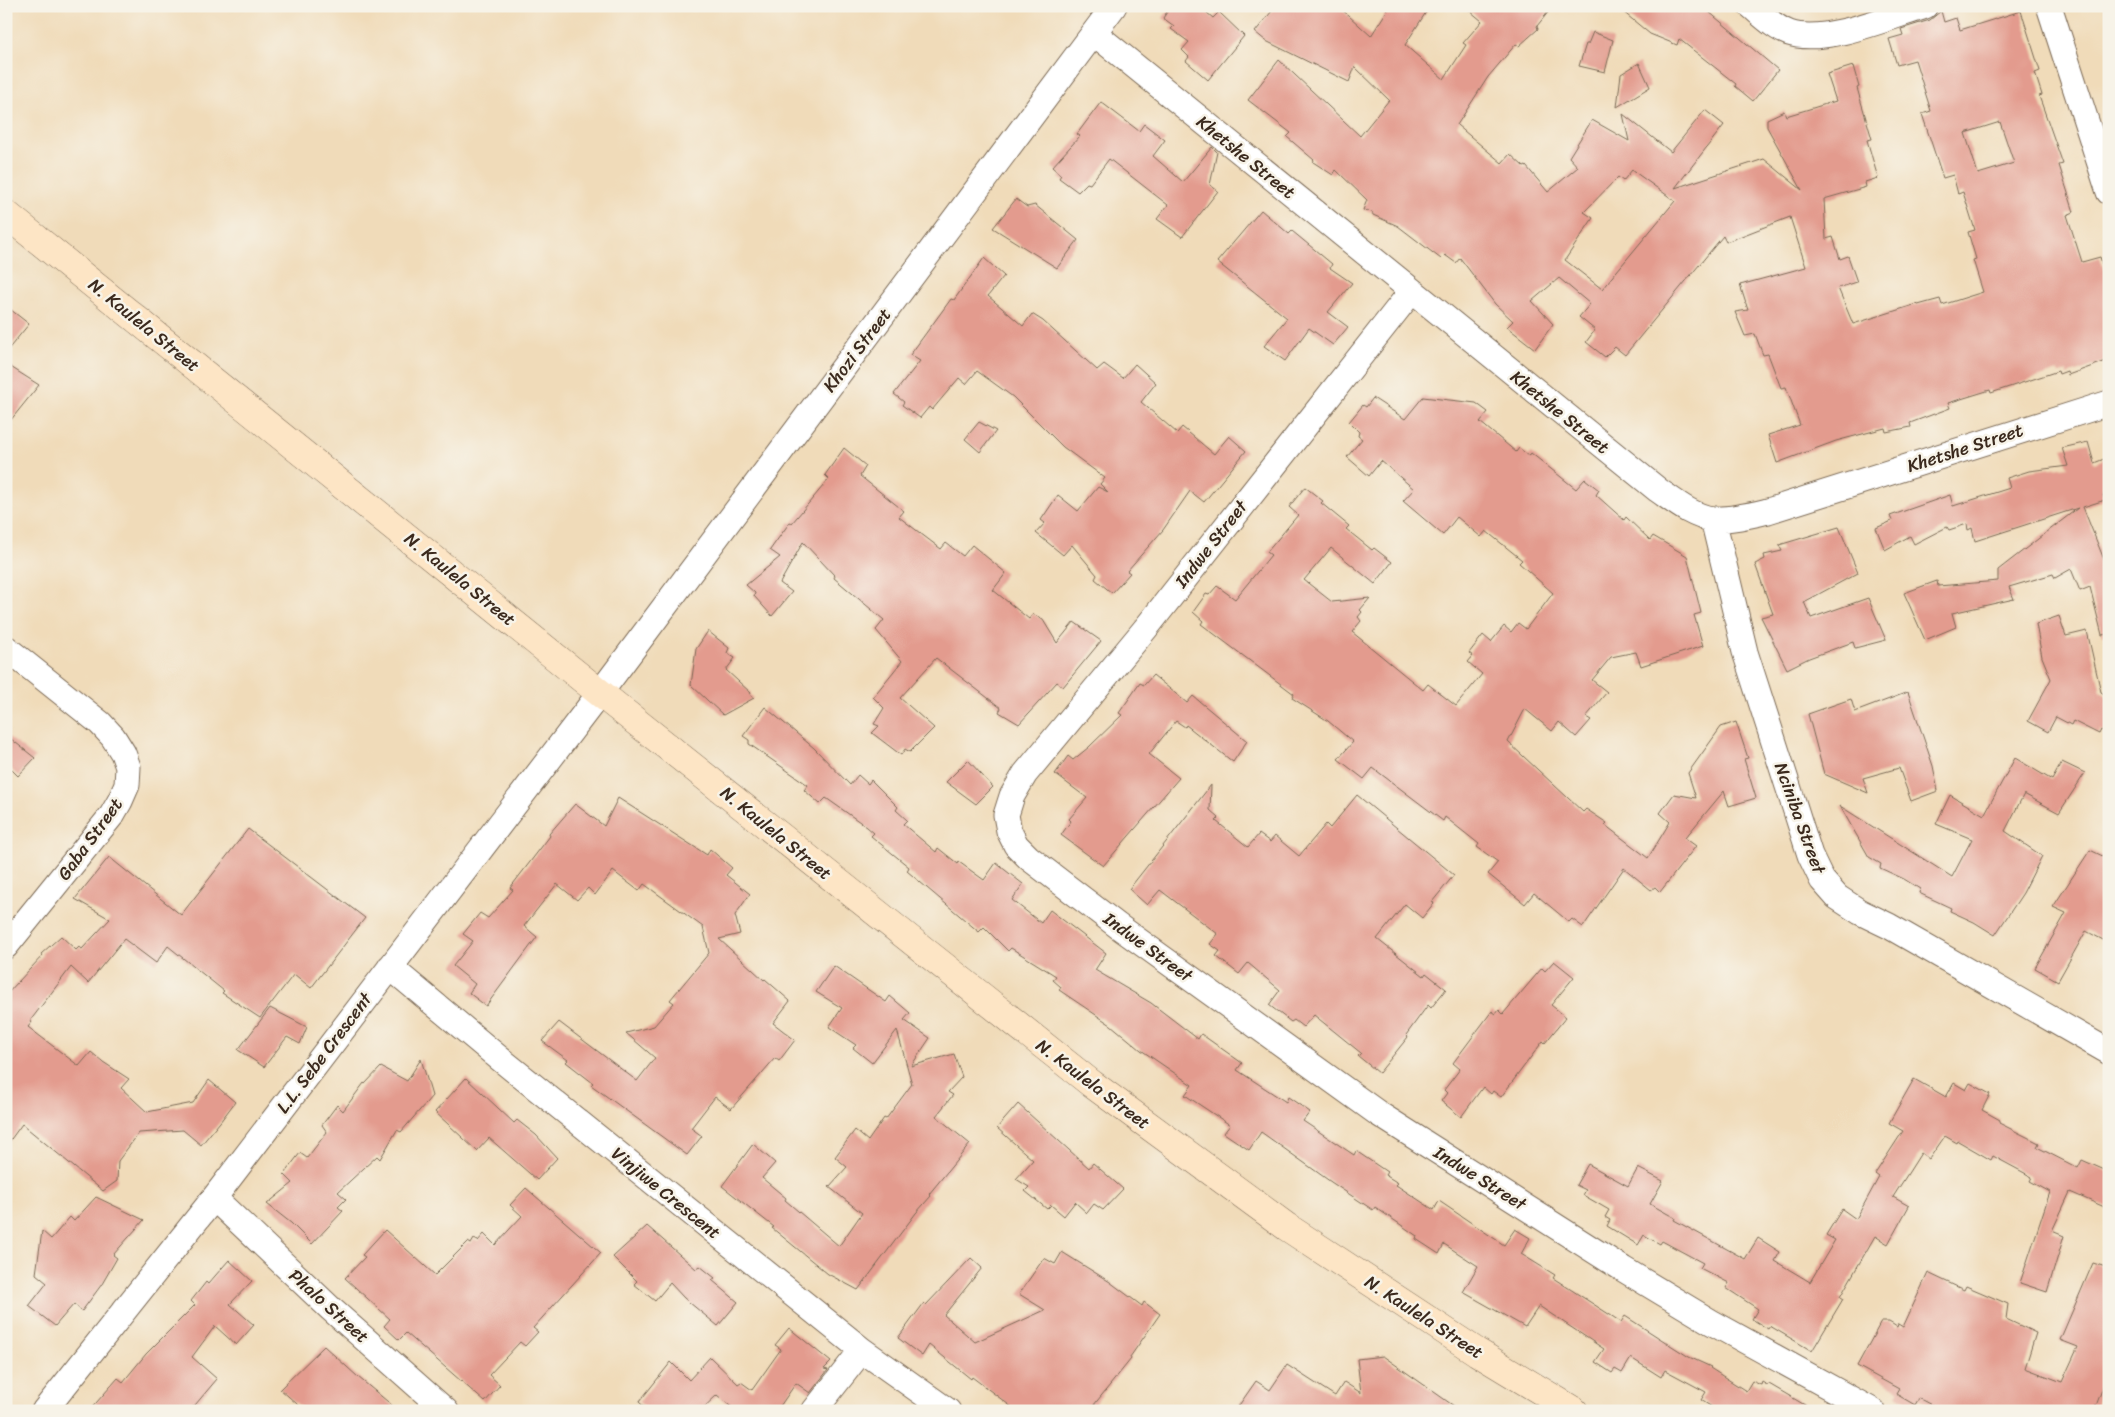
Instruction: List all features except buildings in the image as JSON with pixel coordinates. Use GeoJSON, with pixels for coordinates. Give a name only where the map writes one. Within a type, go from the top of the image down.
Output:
{"type":"FeatureCollection","features":[{"type":"Feature","properties":{"kind":"street","name":"Khozi Street"},"geometry":{"type":"LineString","coordinates":[[600,693],[1114,6]]}},
{"type":"Feature","properties":{"kind":"street"},"geometry":{"type":"LineString","coordinates":[[1751,6],[1774,25],[1788,33],[1807,37],[1845,30],[1925,6]]}},
{"type":"Feature","properties":{"kind":"street"},"geometry":{"type":"LineString","coordinates":[[2049,6],[2109,192]]}},
{"type":"Feature","properties":{"kind":"street","name":"Khetshe Street"},"geometry":{"type":"LineString","coordinates":[[1094,33],[1411,292],[1658,490],[1694,513],[1713,519],[1768,511],[2109,403]]}},
{"type":"Feature","properties":{"kind":"street","name":"N. Kaulela Street"},"geometry":{"type":"LineString","coordinates":[[6,214],[600,693],[1092,1084],[1287,1228],[1477,1352],[1574,1411]]}},
{"type":"Feature","properties":{"kind":"street","name":"Indwe Street"},"geometry":{"type":"LineString","coordinates":[[1411,292],[1146,628],[1025,774],[1012,796],[1006,815],[1009,831],[1016,845],[1029,858],[1103,915],[1379,1114],[1631,1274],[1711,1322],[1873,1411]]}},
{"type":"Feature","properties":{"kind":"street","name":"Nciniba Street"},"geometry":{"type":"LineString","coordinates":[[1713,519],[1744,652],[1800,829],[1822,880],[1837,897],[1860,912],[1889,926],[2109,1052]]}},
{"type":"Feature","properties":{"kind":"street","name":"Gaba Street"},"geometry":{"type":"LineString","coordinates":[[6,648],[100,723],[123,752],[128,767],[127,784],[112,815],[6,946]]}},
{"type":"Feature","properties":{"kind":"street","name":"L.L. Sebe Crescent"},"geometry":{"type":"LineString","coordinates":[[44,1411],[214,1198],[600,693]]}},
{"type":"Feature","properties":{"kind":"street","name":"Vinjiwe Crescent"},"geometry":{"type":"LineString","coordinates":[[390,966],[514,1070],[862,1350],[948,1411]]}},
{"type":"Feature","properties":{"kind":"street","name":"Phalo Street"},"geometry":{"type":"LineString","coordinates":[[214,1198],[325,1304],[446,1411]]}},
{"type":"Feature","properties":{"kind":"street"},"geometry":{"type":"LineString","coordinates":[[814,1411],[862,1350]]}}]}
